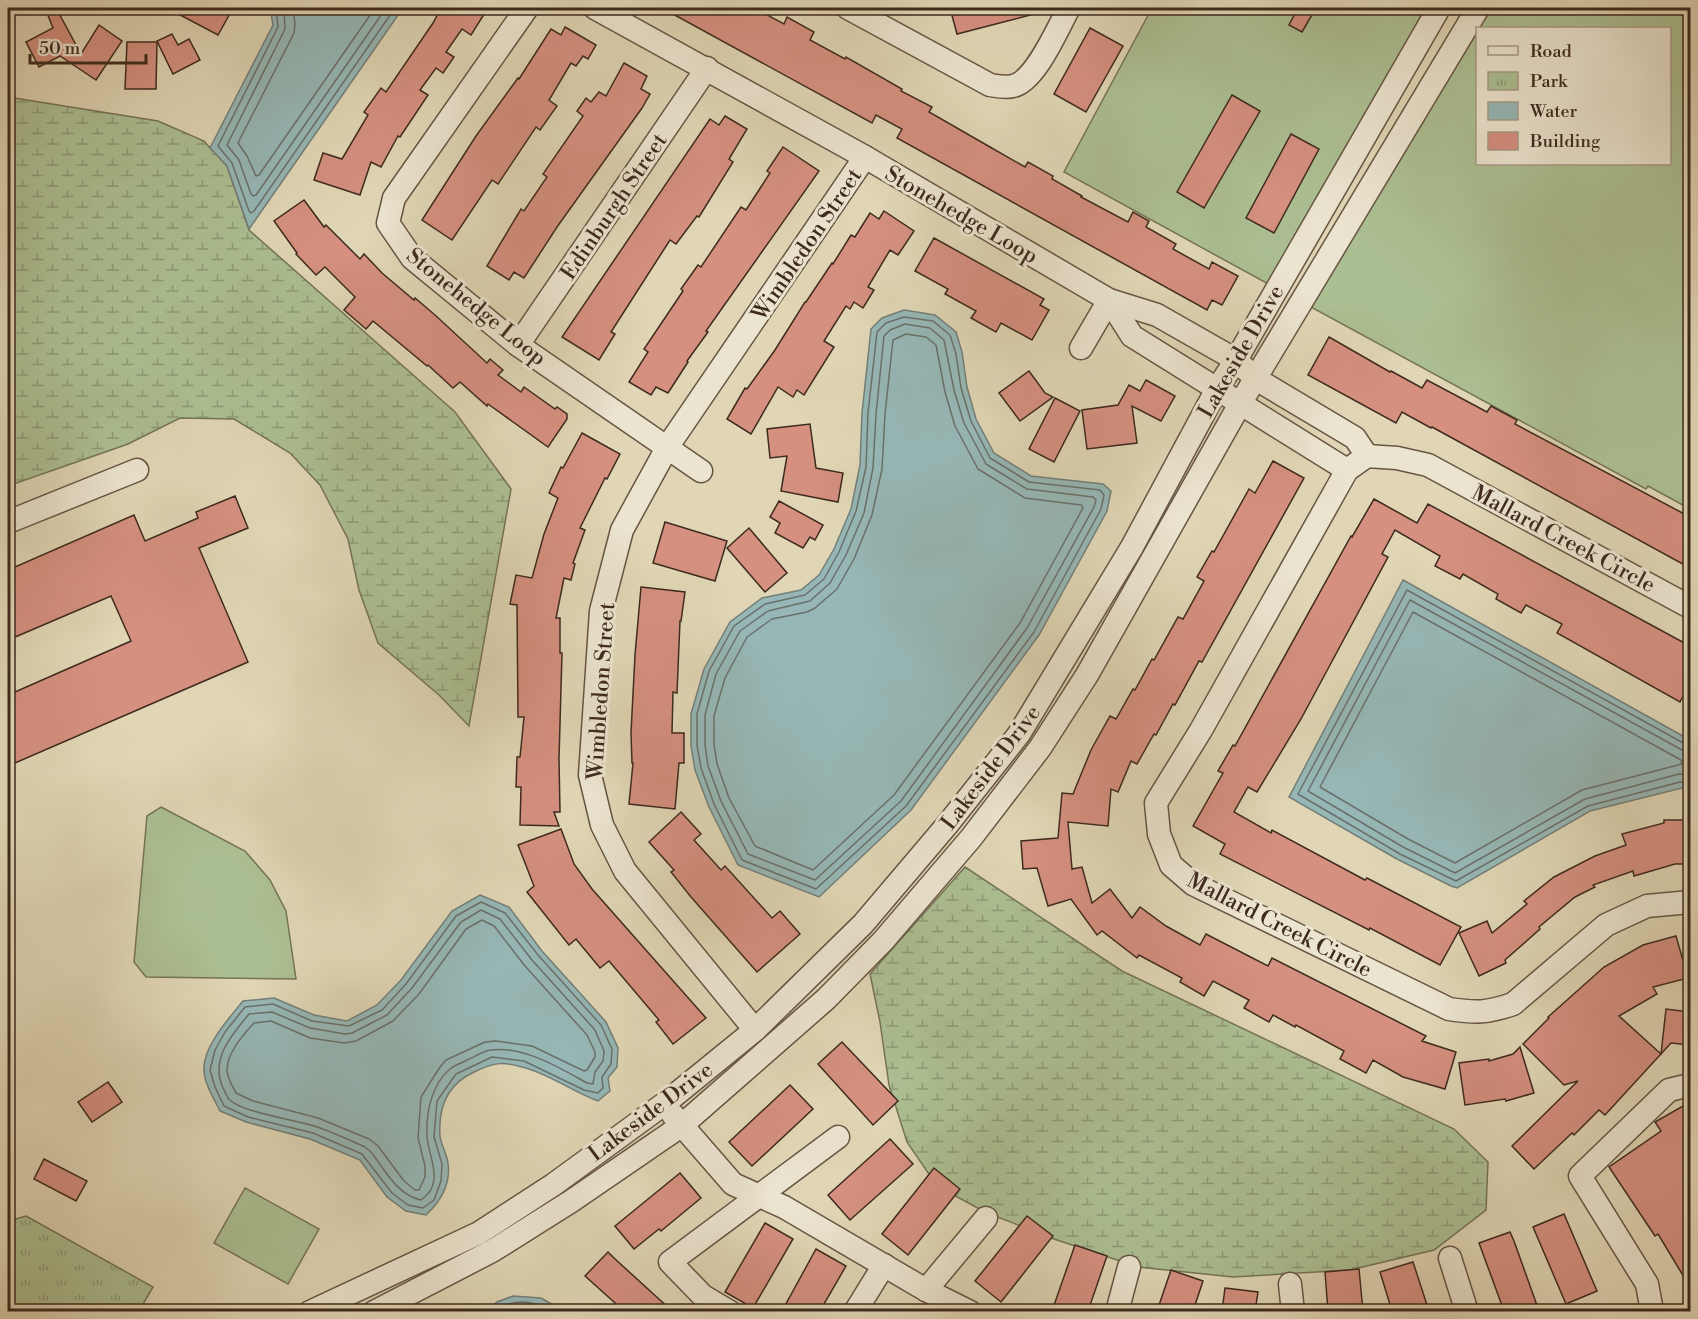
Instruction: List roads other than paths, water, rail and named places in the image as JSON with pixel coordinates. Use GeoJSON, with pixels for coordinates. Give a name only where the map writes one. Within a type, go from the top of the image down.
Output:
{"type":"FeatureCollection","features":[{"type":"Feature","properties":{"kind":"street","name":"Stonehedge Loop"},"geometry":{"type":"LineString","coordinates":[[527,8],[394,198],[388,223],[412,258],[518,345],[668,446],[701,471]]}},
{"type":"Feature","properties":{"kind":"street","name":"Stonehedge Loop"},"geometry":{"type":"LineString","coordinates":[[595,8],[865,157],[1109,300],[1157,315],[1236,360],[1256,379]]}},
{"type":"Feature","properties":{"kind":"street"},"geometry":{"type":"LineString","coordinates":[[849,8],[990,85],[1003,87],[1014,86],[1032,73],[1069,8]]}},
{"type":"Feature","properties":{"kind":"street","name":"Lakeside Drive"},"geometry":{"type":"LineString","coordinates":[[310,1311],[479,1233],[553,1185],[664,1104],[754,1030],[863,924],[947,825],[1019,734],[1132,547],[1217,389],[1236,360],[1438,8]]}},
{"type":"Feature","properties":{"kind":"street","name":"Lakeside Drive"},"geometry":{"type":"LineString","coordinates":[[375,1311],[407,1305],[570,1202],[681,1126],[826,999],[883,941],[971,838],[1040,748],[1087,675],[1240,404],[1478,8]]}},
{"type":"Feature","properties":{"kind":"street","name":"Edinburgh Street"},"geometry":{"type":"LineString","coordinates":[[518,345],[707,68]]}},
{"type":"Feature","properties":{"kind":"street","name":"Wimbledon Street"},"geometry":{"type":"LineString","coordinates":[[754,1030],[625,871],[602,825],[590,775],[601,611],[622,530],[668,446],[865,157]]}},
{"type":"Feature","properties":{"kind":"street","name":"Stonehedge Loop"},"geometry":{"type":"LineString","coordinates":[[1109,300],[1132,336],[1240,404]]}},
{"type":"Feature","properties":{"kind":"street"},"geometry":{"type":"LineString","coordinates":[[1081,348],[1109,300]]}},
{"type":"Feature","properties":{"kind":"street"},"geometry":{"type":"LineString","coordinates":[[1256,379],[1355,438],[1367,456]]}},
{"type":"Feature","properties":{"kind":"street"},"geometry":{"type":"LineString","coordinates":[[1240,404],[1347,470]]}},
{"type":"Feature","properties":{"kind":"street","name":"Mallard Creek Circle"},"geometry":{"type":"LineString","coordinates":[[1690,607],[1428,465],[1397,458],[1367,456],[1347,470],[1201,730],[1156,803],[1159,834],[1171,865],[1192,884],[1449,1009],[1475,1013],[1496,1010],[1513,1004],[1606,925],[1647,906],[1690,902]]}},
{"type":"Feature","properties":{"kind":"street"},"geometry":{"type":"LineString","coordinates":[[8,522],[137,470]]}},
{"type":"Feature","properties":{"kind":"street"},"geometry":{"type":"LineString","coordinates":[[1650,1311],[1647,1284],[1580,1176],[1669,1090],[1690,1085]]}},
{"type":"Feature","properties":{"kind":"street"},"geometry":{"type":"LineString","coordinates":[[664,1104],[733,1184],[784,1207],[926,1290],[970,1311]]}},
{"type":"Feature","properties":{"kind":"street"},"geometry":{"type":"LineString","coordinates":[[730,1311],[703,1296],[670,1262],[838,1137]]}},
{"type":"Feature","properties":{"kind":"street"},"geometry":{"type":"LineString","coordinates":[[926,1290],[986,1218]]}},
{"type":"Feature","properties":{"kind":"street"},"geometry":{"type":"LineString","coordinates":[[1450,1258],[1467,1311]]}},
{"type":"Feature","properties":{"kind":"street"},"geometry":{"type":"LineString","coordinates":[[855,1311],[884,1265]]}},
{"type":"Feature","properties":{"kind":"street"},"geometry":{"type":"LineString","coordinates":[[1117,1311],[1129,1267]]}},
{"type":"Feature","properties":{"kind":"street"},"geometry":{"type":"LineString","coordinates":[[379,1280],[407,1305]]}},
{"type":"Feature","properties":{"kind":"street"},"geometry":{"type":"LineString","coordinates":[[375,1311],[379,1280]]}},
{"type":"Feature","properties":{"kind":"street"},"geometry":{"type":"LineString","coordinates":[[1290,1284],[1293,1311]]}},
{"type":"Feature","properties":{"kind":"water"},"geometry":{"type":"Polygon","coordinates":[[[270,8],[403,8],[249,229],[227,166],[210,148],[273,25],[270,8]]]}},
{"type":"Feature","properties":{"kind":"water"},"geometry":{"type":"Polygon","coordinates":[[[904,310],[935,315],[956,332],[976,419],[994,453],[1031,476],[1103,484],[1111,491],[1107,511],[1039,635],[911,810],[819,897],[738,865],[709,807],[695,770],[691,746],[691,714],[704,669],[730,622],[762,598],[801,590],[819,575],[834,549],[851,509],[860,465],[862,413],[871,329],[882,318],[904,310]]]}},
{"type":"Feature","properties":{"kind":"water"},"geometry":{"type":"Polygon","coordinates":[[[1403,580],[1690,740],[1690,789],[1682,788],[1590,811],[1457,888],[1397,859],[1289,797],[1403,580]]]}},
{"type":"Feature","properties":{"kind":"water"},"geometry":{"type":"Polygon","coordinates":[[[480,895],[509,907],[542,951],[606,1022],[618,1048],[617,1067],[608,1078],[610,1091],[598,1101],[532,1070],[515,1065],[492,1065],[465,1077],[451,1090],[443,1106],[440,1136],[447,1160],[448,1178],[444,1192],[426,1215],[406,1211],[387,1197],[360,1160],[310,1139],[246,1122],[220,1111],[206,1081],[205,1062],[212,1043],[243,1001],[274,998],[314,1015],[347,1021],[377,1005],[401,980],[452,911],[480,895]]]}},
{"type":"Feature","properties":{"kind":"water"},"geometry":{"type":"Polygon","coordinates":[[[513,1296],[541,1298],[564,1311],[486,1311],[497,1302],[513,1296]]]}}]}
